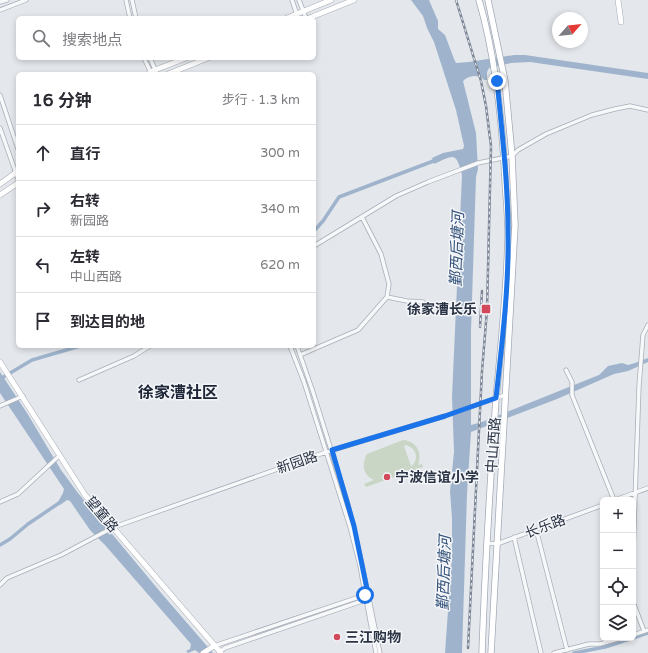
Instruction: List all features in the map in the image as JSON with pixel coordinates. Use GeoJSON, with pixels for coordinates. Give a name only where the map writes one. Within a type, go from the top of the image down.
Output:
{"type":"FeatureCollection","features":[{"type":"Feature","properties":{"kind":"main road"},"geometry":{"type":"LineString","coordinates":[[297,16],[303,11],[331,0]]}},
{"type":"Feature","properties":{"kind":"main road"},"geometry":{"type":"LineString","coordinates":[[312,16],[354,0]]}},
{"type":"Feature","properties":{"kind":"main road","name":"中山西路"},"geometry":{"type":"LineString","coordinates":[[479,0],[486,22],[497,81],[504,158],[508,234],[505,309],[496,398],[486,542],[482,653]]}},
{"type":"Feature","properties":{"kind":"main road","name":"中山西路"},"geometry":{"type":"LineString","coordinates":[[488,0],[505,81],[512,156],[515,225],[491,653]]}},
{"type":"Feature","properties":{"kind":"main road"},"geometry":{"type":"LineString","coordinates":[[618,0],[621,22]]}},
{"type":"Feature","properties":{"kind":"main road"},"geometry":{"type":"LineString","coordinates":[[154,72],[181,60]]}},
{"type":"Feature","properties":{"kind":"main road"},"geometry":{"type":"LineString","coordinates":[[173,72],[203,60]]}},
{"type":"Feature","properties":{"kind":"main road"},"geometry":{"type":"LineString","coordinates":[[0,184],[16,173]]}},
{"type":"Feature","properties":{"kind":"main road"},"geometry":{"type":"LineString","coordinates":[[0,195],[16,184]]}},
{"type":"Feature","properties":{"kind":"main road","name":"望童路"},"geometry":{"type":"LineString","coordinates":[[0,362],[85,495],[219,653]]}},
{"type":"Feature","properties":{"kind":"main road"},"geometry":{"type":"LineString","coordinates":[[202,653],[214,646]]}},
{"type":"Feature","properties":{"kind":"street"},"geometry":{"type":"LineString","coordinates":[[0,2],[7,0]]}},
{"type":"Feature","properties":{"kind":"street"},"geometry":{"type":"LineString","coordinates":[[0,10],[26,0]]}},
{"type":"Feature","properties":{"kind":"street"},"geometry":{"type":"LineString","coordinates":[[126,0],[130,16]]}},
{"type":"Feature","properties":{"kind":"street"},"geometry":{"type":"LineString","coordinates":[[132,0],[136,16]]}},
{"type":"Feature","properties":{"kind":"street"},"geometry":{"type":"LineString","coordinates":[[292,0],[297,16]]}},
{"type":"Feature","properties":{"kind":"street"},"geometry":{"type":"LineString","coordinates":[[299,0],[306,16]]}},
{"type":"Feature","properties":{"kind":"street"},"geometry":{"type":"LineString","coordinates":[[145,60],[151,72]]}},
{"type":"Feature","properties":{"kind":"street"},"geometry":{"type":"LineString","coordinates":[[150,60],[152,72]]}},
{"type":"Feature","properties":{"kind":"street"},"geometry":{"type":"LineString","coordinates":[[0,95],[16,143]]}},
{"type":"Feature","properties":{"kind":"street"},"geometry":{"type":"LineString","coordinates":[[316,245],[396,196],[478,163],[512,156],[518,150],[546,134],[592,115],[630,106],[648,110]]}},
{"type":"Feature","properties":{"kind":"street"},"geometry":{"type":"LineString","coordinates":[[0,128],[16,169]]}},
{"type":"Feature","properties":{"kind":"street"},"geometry":{"type":"LineString","coordinates":[[316,347],[358,330],[387,297],[389,284],[381,254],[362,217]]}},
{"type":"Feature","properties":{"kind":"street"},"geometry":{"type":"LineString","coordinates":[[387,297],[407,301],[423,302]]}},
{"type":"Feature","properties":{"kind":"street"},"geometry":{"type":"LineString","coordinates":[[634,533],[643,335],[648,325]]}},
{"type":"Feature","properties":{"kind":"street"},"geometry":{"type":"LineString","coordinates":[[79,380],[134,356],[147,348]]}},
{"type":"Feature","properties":{"kind":"street"},"geometry":{"type":"LineString","coordinates":[[291,348],[350,527],[380,653]]}},
{"type":"Feature","properties":{"kind":"street"},"geometry":{"type":"LineString","coordinates":[[298,348],[332,450],[354,526],[376,653]]}},
{"type":"Feature","properties":{"kind":"street"},"geometry":{"type":"LineString","coordinates":[[295,357],[314,348]]}},
{"type":"Feature","properties":{"kind":"street"},"geometry":{"type":"LineString","coordinates":[[566,370],[572,382],[572,395],[613,497]]}},
{"type":"Feature","properties":{"kind":"street","name":"新园路"},"geometry":{"type":"LineString","coordinates":[[0,586],[7,578],[62,555],[98,537],[112,528],[326,452],[445,416],[505,395]]}},
{"type":"Feature","properties":{"kind":"street"},"geometry":{"type":"LineString","coordinates":[[0,406],[23,396]]}},
{"type":"Feature","properties":{"kind":"street"},"geometry":{"type":"LineString","coordinates":[[0,502],[18,494],[60,455]]}},
{"type":"Feature","properties":{"kind":"street"},"geometry":{"type":"LineString","coordinates":[[622,497],[648,488]]}},
{"type":"Feature","properties":{"kind":"street","name":"长乐路"},"geometry":{"type":"LineString","coordinates":[[497,544],[600,506]]}},
{"type":"Feature","properties":{"kind":"street"},"geometry":{"type":"LineString","coordinates":[[536,529],[567,650]]}},
{"type":"Feature","properties":{"kind":"street"},"geometry":{"type":"LineString","coordinates":[[514,537],[541,653]]}},
{"type":"Feature","properties":{"kind":"street"},"geometry":{"type":"LineString","coordinates":[[486,542],[497,544]]}},
{"type":"Feature","properties":{"kind":"street"},"geometry":{"type":"LineString","coordinates":[[214,646],[367,597]]}},
{"type":"Feature","properties":{"kind":"street"},"geometry":{"type":"LineString","coordinates":[[219,653],[225,648],[367,597]]}},
{"type":"Feature","properties":{"kind":"street"},"geometry":{"type":"LineString","coordinates":[[634,605],[646,631],[636,634]]}},
{"type":"Feature","properties":{"kind":"street"},"geometry":{"type":"LineString","coordinates":[[554,653],[589,644],[600,644],[611,641]]}},
{"type":"Feature","properties":{"kind":"green space"},"geometry":{"type":"Polygon","coordinates":[[[403,440],[412,442],[415,445],[420,456],[418,465],[422,464],[423,467],[366,487],[364,484],[374,480],[365,472],[365,458],[367,454],[403,440]],[[406,445],[404,446],[411,466],[415,462],[416,453],[412,448],[406,445]]]}},
{"type":"Feature","properties":{"kind":"water"},"geometry":{"type":"Polygon","coordinates":[[[411,0],[429,0],[438,21],[438,29],[445,35],[456,63],[514,55],[525,55],[648,73],[648,79],[530,62],[511,63],[489,68],[487,72],[487,80],[474,76],[468,77],[463,81],[476,133],[478,169],[476,177],[471,331],[471,425],[482,422],[599,375],[608,366],[622,363],[628,365],[648,358],[648,362],[628,371],[614,374],[557,399],[471,432],[467,494],[462,653],[445,653],[452,554],[450,491],[454,452],[452,397],[462,175],[458,162],[453,157],[434,164],[432,158],[443,153],[463,149],[464,146],[456,110],[434,42],[423,16],[411,0]]]}},
{"type":"Feature","properties":{"kind":"water"},"geometry":{"type":"Polygon","coordinates":[[[0,372],[27,413],[61,470],[78,493],[213,653],[199,653],[195,650],[188,653],[186,651],[190,649],[191,644],[105,545],[90,530],[70,501],[67,500],[60,505],[58,502],[64,489],[0,393],[0,372]]]}},
{"type":"Feature","properties":{"kind":"waterway"},"geometry":{"type":"LineString","coordinates":[[316,229],[339,197],[436,160]]}},
{"type":"Feature","properties":{"kind":"waterway"},"geometry":{"type":"LineString","coordinates":[[0,379],[32,360],[73,348]]}},
{"type":"Feature","properties":{"kind":"waterway"},"geometry":{"type":"LineString","coordinates":[[0,545],[62,501]]}},
{"type":"Feature","properties":{"kind":"waterway"},"geometry":{"type":"LineString","coordinates":[[636,637],[648,633]]}},
{"type":"Feature","properties":{"kind":"waterway"},"geometry":{"type":"LineString","coordinates":[[574,653],[605,647],[624,641]]}},
{"type":"Feature","properties":{"kind":"railway"},"geometry":{"type":"LineString","coordinates":[[456,0],[481,81],[491,146],[487,310],[482,371],[468,648]]}},
{"type":"Feature","properties":{"kind":"railway"},"geometry":{"type":"LineString","coordinates":[[480,327],[482,291]]}},
{"type":"Feature","properties":{"kind":"place","name":"徐家漕长乐"},"geometry":{"type":"Point","coordinates":[486,309]}},
{"type":"Feature","properties":{"kind":"place","name":"宁波信谊小学"},"geometry":{"type":"Point","coordinates":[387,477]}},
{"type":"Feature","properties":{"kind":"place","name":"三江购物"},"geometry":{"type":"Point","coordinates":[337,637]}},
{"type":"Feature","properties":{"kind":"district","name":"徐家漕社区"},"geometry":{"type":"Point","coordinates":[178,392]}},
{"type":"Feature","properties":{"kind":"route"},"geometry":{"type":"LineString","coordinates":[[365,595],[368,594],[354,526],[332,450],[445,416],[496,398],[505,309],[508,234],[504,158],[497,81]]}},
{"type":"Feature","properties":{"kind":"water label","name":"鄞西后塘河"},"geometry":{"type":"Point","coordinates":[457,249]}},
{"type":"Feature","properties":{"kind":"water label","name":"鄞西后塘河"},"geometry":{"type":"Point","coordinates":[444,573]}}]}
